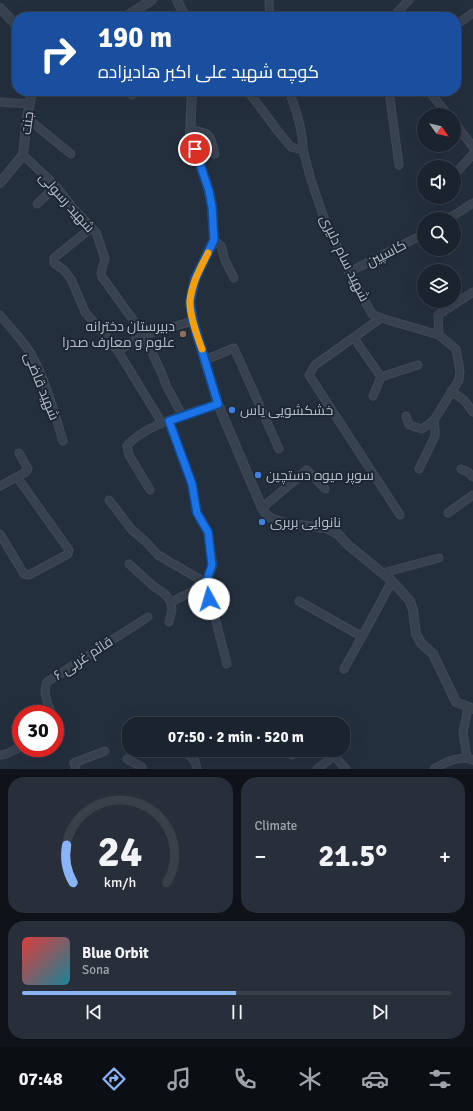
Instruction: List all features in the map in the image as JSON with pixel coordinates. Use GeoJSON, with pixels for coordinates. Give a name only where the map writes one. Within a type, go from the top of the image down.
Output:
{"type":"FeatureCollection","features":[{"type":"Feature","properties":{"kind":"street"},"geometry":{"type":"LineString","coordinates":[[133,12],[152,0]]}},
{"type":"Feature","properties":{"kind":"street"},"geometry":{"type":"LineString","coordinates":[[178,0],[182,12]]}},
{"type":"Feature","properties":{"kind":"street"},"geometry":{"type":"LineString","coordinates":[[269,0],[270,12]]}},
{"type":"Feature","properties":{"kind":"street"},"geometry":{"type":"LineString","coordinates":[[398,12],[409,0]]}},
{"type":"Feature","properties":{"kind":"street"},"geometry":{"type":"LineString","coordinates":[[0,8],[12,21]]}},
{"type":"Feature","properties":{"kind":"street"},"geometry":{"type":"LineString","coordinates":[[461,21],[473,13]]}},
{"type":"Feature","properties":{"kind":"street","name":"جنت"},"geometry":{"type":"LineString","coordinates":[[24,156],[27,118],[31,96]]}},
{"type":"Feature","properties":{"kind":"street"},"geometry":{"type":"LineString","coordinates":[[192,96],[190,135],[209,191],[212,207],[214,240],[195,279],[190,302],[193,321],[218,404],[262,508],[266,514],[272,519],[289,524],[326,528],[338,534],[348,545],[383,572],[410,601],[413,610],[416,634],[421,643],[433,654],[456,702],[470,708],[463,733],[470,759],[443,763],[434,769]]}},
{"type":"Feature","properties":{"kind":"street"},"geometry":{"type":"LineString","coordinates":[[252,96],[291,147],[303,150]]}},
{"type":"Feature","properties":{"kind":"street","name":"شهید سام دلیری"},"geometry":{"type":"LineString","coordinates":[[291,96],[303,138],[303,150],[311,180],[323,215],[349,272],[372,314],[439,335],[456,349],[460,371],[459,380],[434,420]]}},
{"type":"Feature","properties":{"kind":"street"},"geometry":{"type":"LineString","coordinates":[[390,96],[399,165]]}},
{"type":"Feature","properties":{"kind":"street"},"geometry":{"type":"LineString","coordinates":[[434,96],[443,108]]}},
{"type":"Feature","properties":{"kind":"street"},"geometry":{"type":"LineString","coordinates":[[0,102],[30,104]]}},
{"type":"Feature","properties":{"kind":"street"},"geometry":{"type":"LineString","coordinates":[[27,118],[71,154]]}},
{"type":"Feature","properties":{"kind":"street"},"geometry":{"type":"LineString","coordinates":[[190,130],[204,132],[210,137],[216,154]]}},
{"type":"Feature","properties":{"kind":"street"},"geometry":{"type":"LineString","coordinates":[[461,131],[473,147]]}},
{"type":"Feature","properties":{"kind":"street"},"geometry":{"type":"LineString","coordinates":[[461,168],[473,154]]}},
{"type":"Feature","properties":{"kind":"street"},"geometry":{"type":"LineString","coordinates":[[0,183],[24,156]]}},
{"type":"Feature","properties":{"kind":"street","name":"شهید رسولی"},"geometry":{"type":"LineString","coordinates":[[24,156],[56,186],[72,207],[96,232],[105,259],[100,273],[144,335]]}},
{"type":"Feature","properties":{"kind":"street"},"geometry":{"type":"LineString","coordinates":[[37,204],[56,186]]}},
{"type":"Feature","properties":{"kind":"street"},"geometry":{"type":"LineString","coordinates":[[459,212],[473,203]]}},
{"type":"Feature","properties":{"kind":"street"},"geometry":{"type":"LineString","coordinates":[[91,228],[54,258],[54,263],[64,270],[71,279],[85,312],[118,351],[166,422],[192,484],[197,513],[208,532],[212,565],[206,583],[226,664]]}},
{"type":"Feature","properties":{"kind":"street","name":"کاسپين"},"geometry":{"type":"LineString","coordinates":[[349,272],[417,238]]}},
{"type":"Feature","properties":{"kind":"street"},"geometry":{"type":"LineString","coordinates":[[214,240],[221,246],[225,260],[234,278]]}},
{"type":"Feature","properties":{"kind":"street"},"geometry":{"type":"LineString","coordinates":[[439,335],[438,315],[473,292]]}},
{"type":"Feature","properties":{"kind":"street","name":"شهید قاضی"},"geometry":{"type":"LineString","coordinates":[[0,314],[20,338],[34,359],[46,389],[63,441]]}},
{"type":"Feature","properties":{"kind":"street"},"geometry":{"type":"LineString","coordinates":[[381,318],[315,365],[309,375],[400,515]]}},
{"type":"Feature","properties":{"kind":"street"},"geometry":{"type":"LineString","coordinates":[[118,351],[144,335],[193,321]]}},
{"type":"Feature","properties":{"kind":"street"},"geometry":{"type":"LineString","coordinates":[[144,335],[166,385],[182,416]]}},
{"type":"Feature","properties":{"kind":"street"},"geometry":{"type":"LineString","coordinates":[[354,338],[381,377]]}},
{"type":"Feature","properties":{"kind":"street"},"geometry":{"type":"LineString","coordinates":[[205,360],[234,348],[279,449]]}},
{"type":"Feature","properties":{"kind":"street"},"geometry":{"type":"LineString","coordinates":[[373,396],[381,377],[418,365]]}},
{"type":"Feature","properties":{"kind":"street"},"geometry":{"type":"LineString","coordinates":[[451,391],[464,400],[473,412]]}},
{"type":"Feature","properties":{"kind":"street"},"geometry":{"type":"LineString","coordinates":[[150,490],[129,455],[127,446],[131,441],[166,422],[218,404]]}},
{"type":"Feature","properties":{"kind":"street"},"geometry":{"type":"LineString","coordinates":[[406,416],[409,425],[422,429],[434,420]]}},
{"type":"Feature","properties":{"kind":"street"},"geometry":{"type":"LineString","coordinates":[[419,469],[436,433],[434,420]]}},
{"type":"Feature","properties":{"kind":"street"},"geometry":{"type":"LineString","coordinates":[[0,486],[26,472],[28,469],[19,453]]}},
{"type":"Feature","properties":{"kind":"street"},"geometry":{"type":"LineString","coordinates":[[461,469],[468,472],[473,477]]}},
{"type":"Feature","properties":{"kind":"street"},"geometry":{"type":"LineString","coordinates":[[262,508],[307,470],[325,489]]}},
{"type":"Feature","properties":{"kind":"street"},"geometry":{"type":"LineString","coordinates":[[0,534],[24,574],[29,575],[68,554],[69,550],[17,477]]}},
{"type":"Feature","properties":{"kind":"street"},"geometry":{"type":"LineString","coordinates":[[448,513],[473,495]]}},
{"type":"Feature","properties":{"kind":"street"},"geometry":{"type":"LineString","coordinates":[[109,500],[132,530],[158,554],[206,583]]}},
{"type":"Feature","properties":{"kind":"street"},"geometry":{"type":"LineString","coordinates":[[383,572],[439,558]]}},
{"type":"Feature","properties":{"kind":"street"},"geometry":{"type":"LineString","coordinates":[[129,564],[152,585],[165,594],[171,602],[172,610],[169,622]]}},
{"type":"Feature","properties":{"kind":"street"},"geometry":{"type":"LineString","coordinates":[[344,669],[392,581]]}},
{"type":"Feature","properties":{"kind":"street"},"geometry":{"type":"LineString","coordinates":[[171,602],[206,583]]}},
{"type":"Feature","properties":{"kind":"street"},"geometry":{"type":"LineString","coordinates":[[299,601],[359,635],[364,633]]}},
{"type":"Feature","properties":{"kind":"street","name":"قائم غربی ۶"},"geometry":{"type":"LineString","coordinates":[[49,705],[45,686],[47,682],[148,617]]}},
{"type":"Feature","properties":{"kind":"street"},"geometry":{"type":"LineString","coordinates":[[76,769],[74,763],[105,750]]}},
{"type":"Feature","properties":{"kind":"street"},"geometry":{"type":"LineString","coordinates":[[0,755],[12,751]]}},
{"type":"Feature","properties":{"kind":"street"},"geometry":{"type":"LineString","coordinates":[[191,757],[195,761],[197,769]]}},
{"type":"Feature","properties":{"kind":"street"},"geometry":{"type":"LineString","coordinates":[[317,769],[328,757]]}},
{"type":"Feature","properties":{"kind":"street"},"geometry":{"type":"LineString","coordinates":[[336,757],[346,769]]}},
{"type":"Feature","properties":{"kind":"street"},"geometry":{"type":"LineString","coordinates":[[127,759],[142,767],[142,769]]}},
{"type":"Feature","properties":{"kind":"slow traffic"},"geometry":{"type":"LineString","coordinates":[[202,349],[193,321],[190,302],[195,279],[208,253]]}},
{"type":"Feature","properties":{"kind":"place","name":"دبیرستان دخترانه علوم و معارف صدرا"},"geometry":{"type":"Point","coordinates":[183,334]}},
{"type":"Feature","properties":{"kind":"place","name":"خشکشویی یاس"},"geometry":{"type":"Point","coordinates":[232,410]}},
{"type":"Feature","properties":{"kind":"place","name":"سوپر میوه دستچین"},"geometry":{"type":"Point","coordinates":[258,475]}},
{"type":"Feature","properties":{"kind":"place","name":"نانوایی بربری"},"geometry":{"type":"Point","coordinates":[262,522]}},
{"type":"Feature","properties":{"kind":"route"},"geometry":{"type":"LineString","coordinates":[[195,149],[209,191],[212,207],[214,240],[195,279],[190,302],[193,321],[218,404],[169,421],[192,484],[197,513],[208,532],[212,565],[206,583],[209,599]]}}]}
